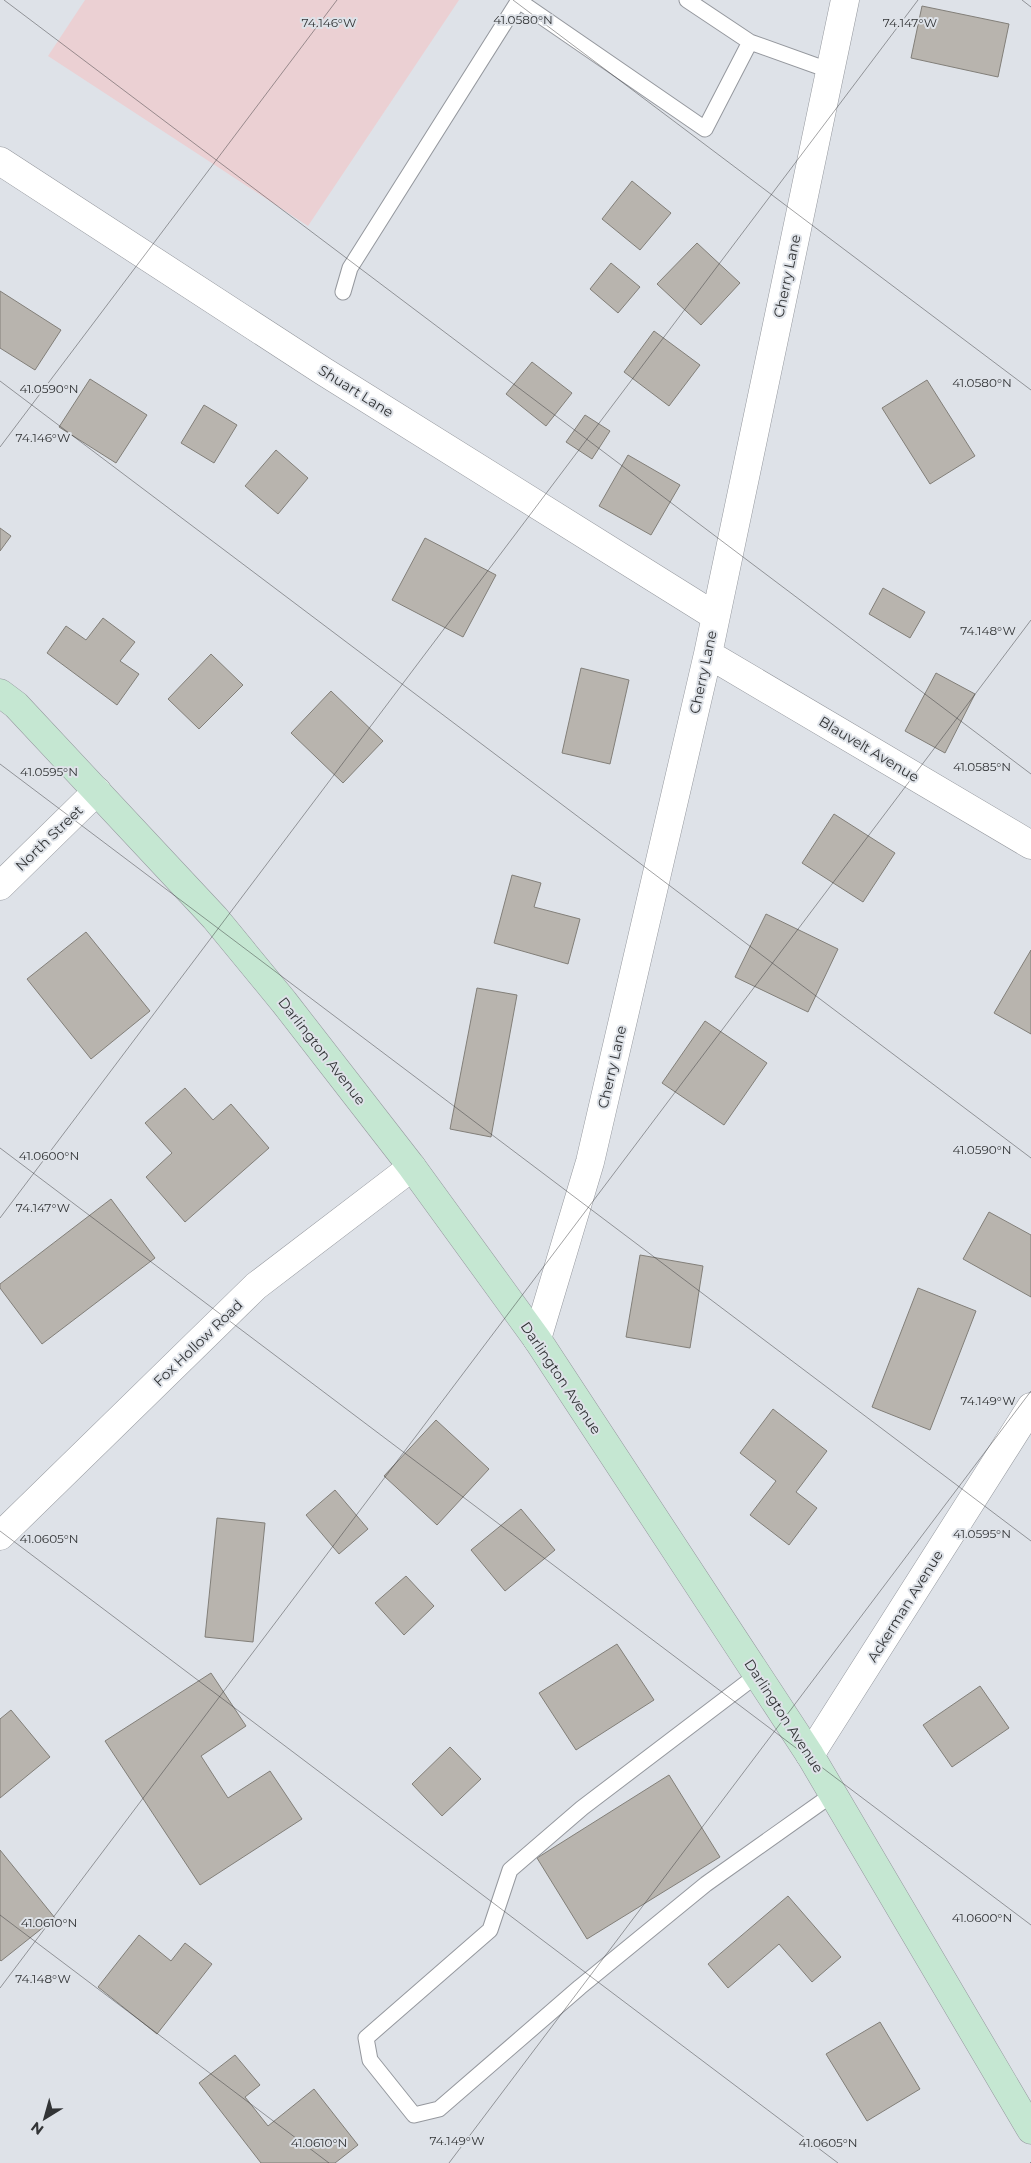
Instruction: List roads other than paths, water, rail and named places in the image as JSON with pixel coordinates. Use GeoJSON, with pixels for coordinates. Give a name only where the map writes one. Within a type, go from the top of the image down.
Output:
{"type":"FeatureCollection","features":[{"type":"Feature","properties":{"kind":"main road","name":"Darlington Avenue"},"geometry":{"type":"LineString","coordinates":[[0,693],[16,705],[215,918],[284,1002],[412,1167],[537,1339],[810,1755],[1031,2130]]}},
{"type":"Feature","properties":{"kind":"street","name":"Cherry Lane"},"geometry":{"type":"LineString","coordinates":[[537,1339],[590,1162],[708,654],[845,0]]}},
{"type":"Feature","properties":{"kind":"street","name":"Shuart Lane"},"geometry":{"type":"LineString","coordinates":[[0,161],[323,371],[715,616]]}},
{"type":"Feature","properties":{"kind":"street","name":"Blauvelt Avenue"},"geometry":{"type":"LineString","coordinates":[[708,654],[1031,845]]}},
{"type":"Feature","properties":{"kind":"street","name":"North Street"},"geometry":{"type":"LineString","coordinates":[[0,886],[98,791]]}},
{"type":"Feature","properties":{"kind":"street","name":"Fox Hollow Road"},"geometry":{"type":"LineString","coordinates":[[0,1536],[256,1286],[412,1167]]}},
{"type":"Feature","properties":{"kind":"street","name":"Ackerman Avenue"},"geometry":{"type":"LineString","coordinates":[[810,1755],[1031,1407]]}},
{"type":"Feature","properties":{"kind":"lane"},"geometry":{"type":"LineString","coordinates":[[344,292],[350,268],[519,0],[705,129],[750,42]]}},
{"type":"Feature","properties":{"kind":"lane"},"geometry":{"type":"LineString","coordinates":[[687,0],[750,42],[831,71]]}},
{"type":"Feature","properties":{"kind":"lane"},"geometry":{"type":"LineString","coordinates":[[757,1675],[582,1808],[510,1870],[490,1930],[366,2038],[370,2060],[414,2114],[439,2109],[580,1987],[706,1884],[833,1794]]}}]}
